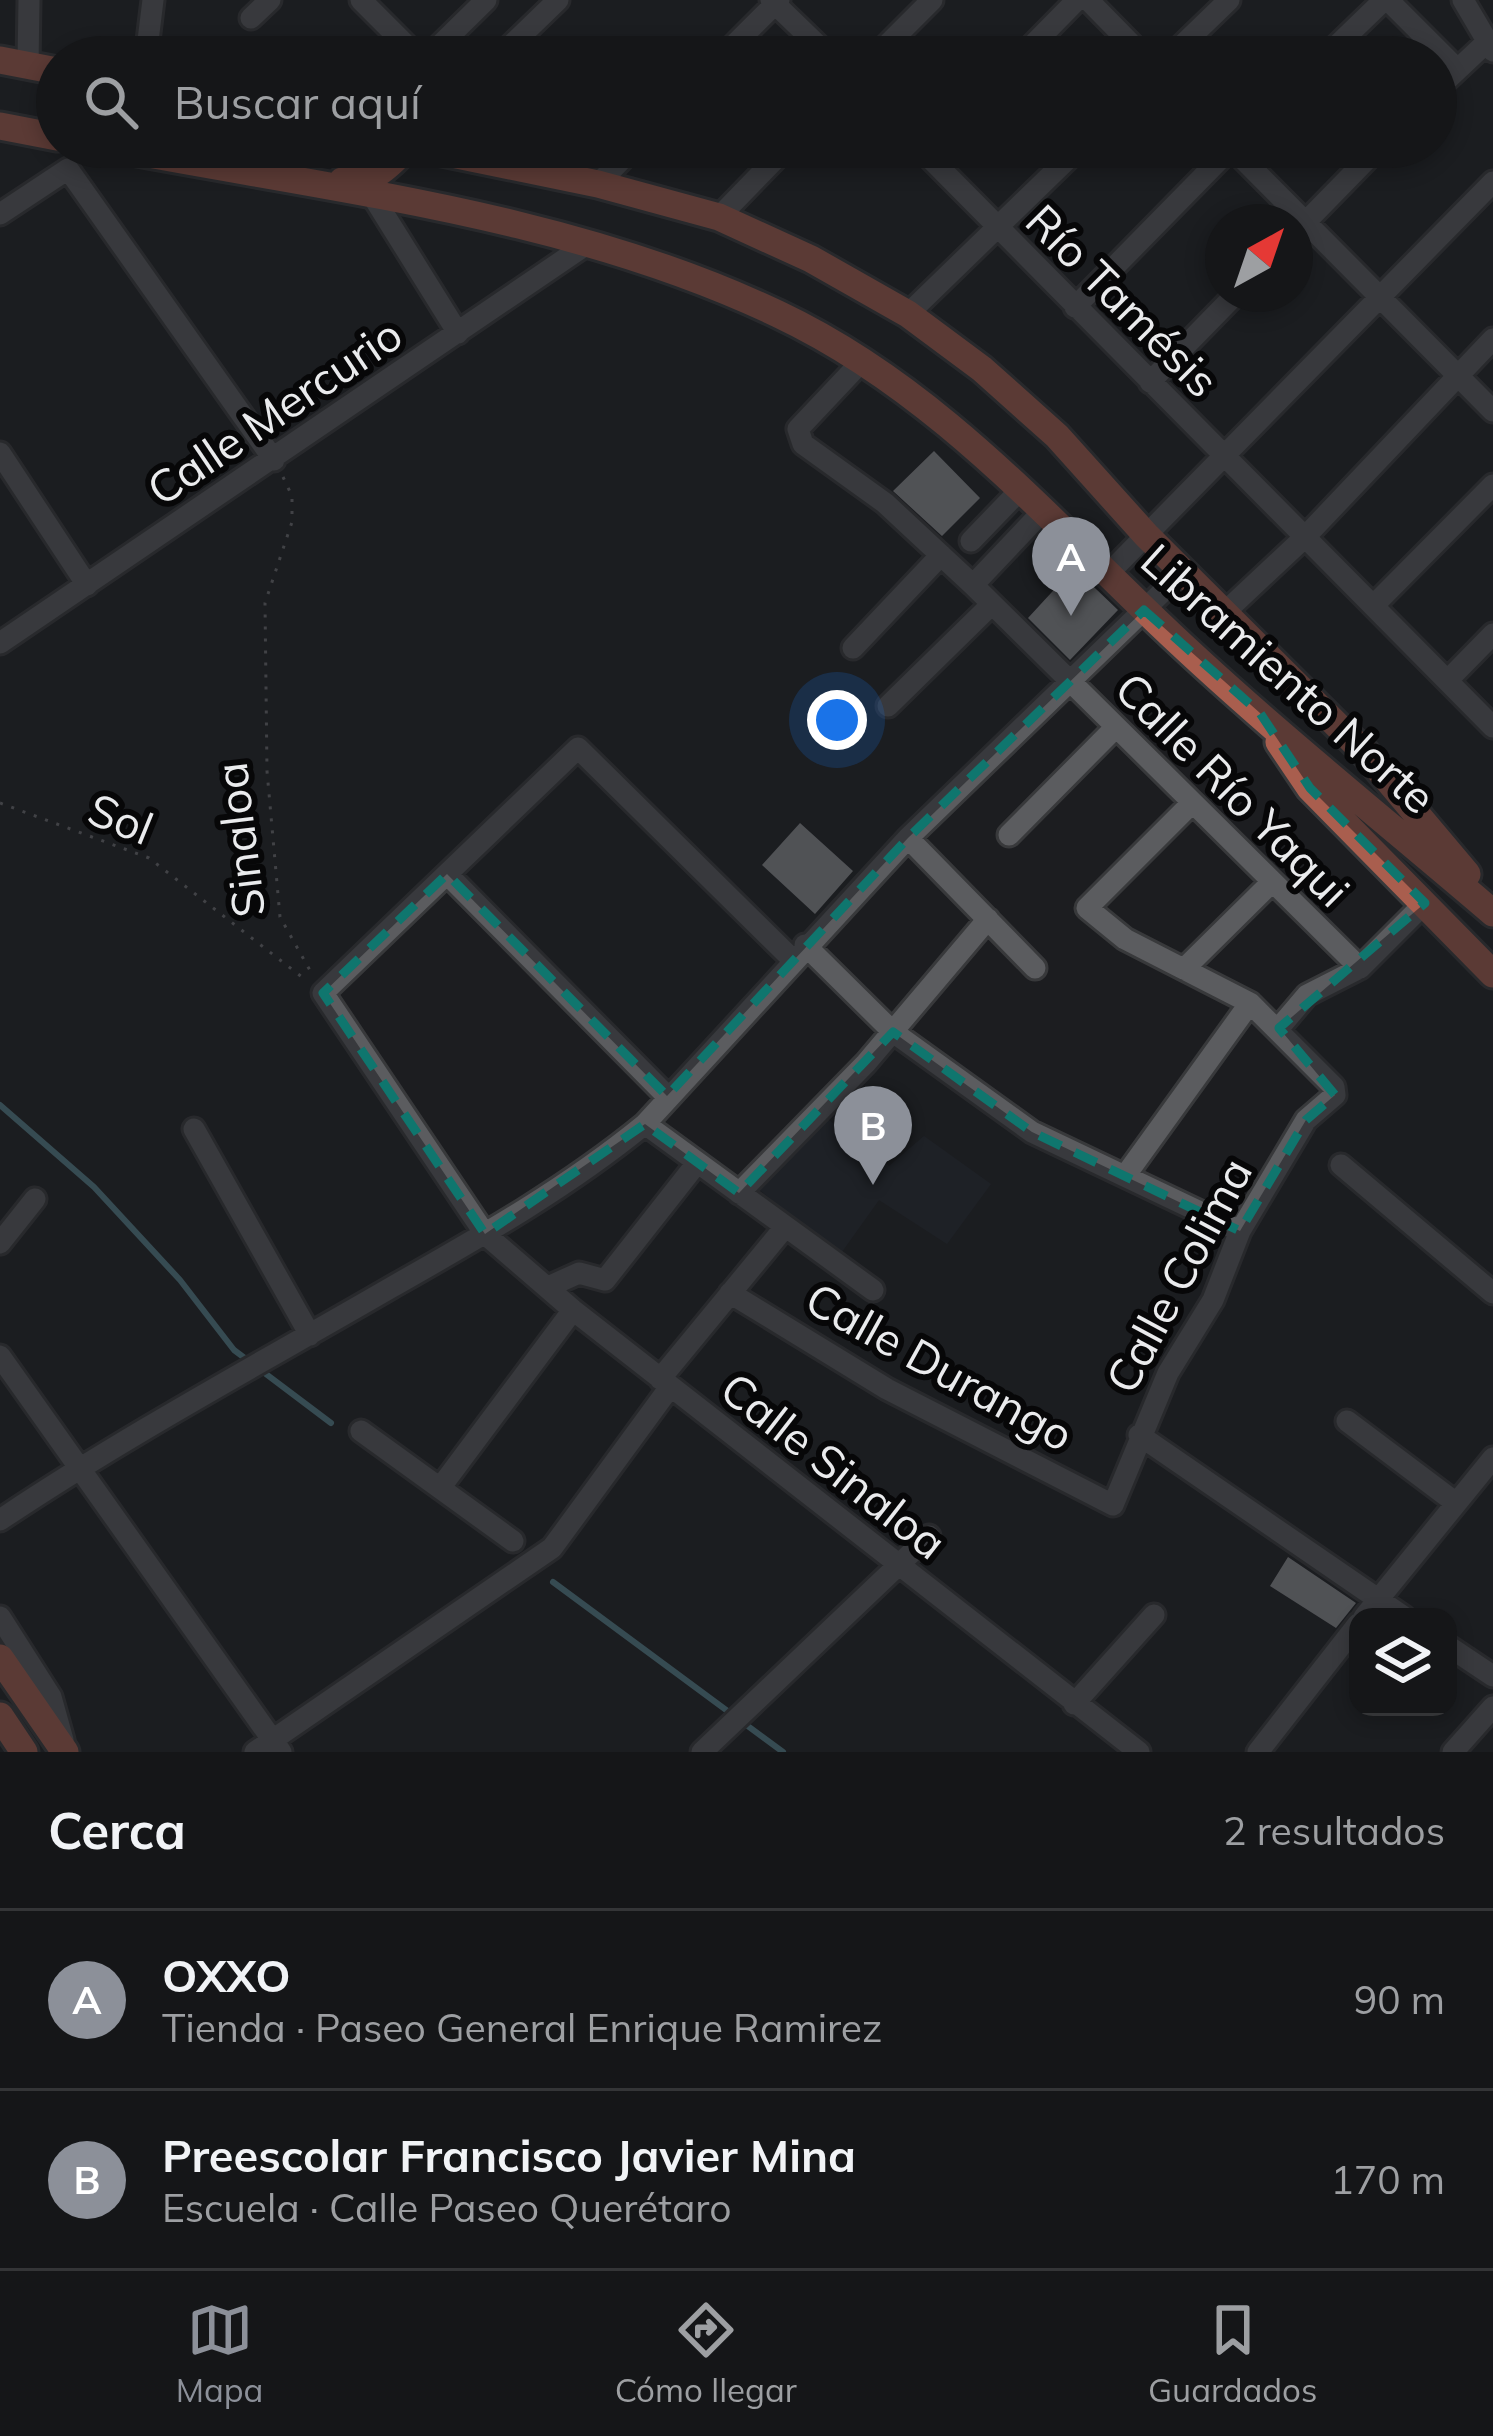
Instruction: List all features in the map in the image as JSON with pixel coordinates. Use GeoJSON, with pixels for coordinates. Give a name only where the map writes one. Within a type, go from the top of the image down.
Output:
{"type":"FeatureCollection","features":[{"type":"Feature","properties":{"kind":"main road"},"geometry":{"type":"LineString","coordinates":[[0,126],[36,133]]}},
{"type":"Feature","properties":{"kind":"main road","name":"Libramiento Norte"},"geometry":{"type":"LineString","coordinates":[[223,168],[590,242],[780,314],[862,360],[937,414],[1022,488],[1144,610],[1493,909]]}},
{"type":"Feature","properties":{"kind":"main road"},"geometry":{"type":"LineString","coordinates":[[234,170],[238,168]]}},
{"type":"Feature","properties":{"kind":"main road"},"geometry":{"type":"LineString","coordinates":[[277,168],[362,182],[387,168]]}},
{"type":"Feature","properties":{"kind":"main road","name":"Libramiento Norte"},"geometry":{"type":"LineString","coordinates":[[520,168],[719,217],[811,260],[908,314],[1057,436],[1146,535],[1366,754],[1493,909]]}},
{"type":"Feature","properties":{"kind":"main road"},"geometry":{"type":"LineString","coordinates":[[1260,713],[1310,788],[1493,974]]}},
{"type":"Feature","properties":{"kind":"main road"},"geometry":{"type":"LineString","coordinates":[[1366,754],[1493,877]]}},
{"type":"Feature","properties":{"kind":"main road"},"geometry":{"type":"LineString","coordinates":[[0,1658],[66,1752]]}},
{"type":"Feature","properties":{"kind":"main road"},"geometry":{"type":"LineString","coordinates":[[0,1716],[19,1752]]}},
{"type":"Feature","properties":{"kind":"street"},"geometry":{"type":"LineString","coordinates":[[14,62],[29,0]]}},
{"type":"Feature","properties":{"kind":"street"},"geometry":{"type":"LineString","coordinates":[[149,36],[153,0]]}},
{"type":"Feature","properties":{"kind":"street"},"geometry":{"type":"LineString","coordinates":[[251,18],[270,0]]}},
{"type":"Feature","properties":{"kind":"street"},"geometry":{"type":"LineString","coordinates":[[362,0],[397,36]]}},
{"type":"Feature","properties":{"kind":"street"},"geometry":{"type":"LineString","coordinates":[[449,36],[486,0]]}},
{"type":"Feature","properties":{"kind":"street"},"geometry":{"type":"LineString","coordinates":[[521,36],[558,0]]}},
{"type":"Feature","properties":{"kind":"street"},"geometry":{"type":"LineString","coordinates":[[896,36],[932,0]]}},
{"type":"Feature","properties":{"kind":"street"},"geometry":{"type":"LineString","coordinates":[[1042,36],[1077,0]]}},
{"type":"Feature","properties":{"kind":"street"},"geometry":{"type":"LineString","coordinates":[[1088,0],[1123,36]]}},
{"type":"Feature","properties":{"kind":"street"},"geometry":{"type":"LineString","coordinates":[[1192,36],[1229,0]]}},
{"type":"Feature","properties":{"kind":"street"},"geometry":{"type":"LineString","coordinates":[[1347,36],[1386,0],[1423,36]]}},
{"type":"Feature","properties":{"kind":"street"},"geometry":{"type":"LineString","coordinates":[[1457,68],[1490,47],[1462,0]]}},
{"type":"Feature","properties":{"kind":"street"},"geometry":{"type":"LineString","coordinates":[[742,36],[775,1],[809,36]]}},
{"type":"Feature","properties":{"kind":"street"},"geometry":{"type":"LineString","coordinates":[[598,184],[614,168]]}},
{"type":"Feature","properties":{"kind":"street"},"geometry":{"type":"LineString","coordinates":[[719,217],[767,168]]}},
{"type":"Feature","properties":{"kind":"street","name":"Río Tamésis"},"geometry":{"type":"LineString","coordinates":[[942,168],[998,230],[1493,727]]}},
{"type":"Feature","properties":{"kind":"street"},"geometry":{"type":"LineString","coordinates":[[908,314],[1059,168]]}},
{"type":"Feature","properties":{"kind":"street"},"geometry":{"type":"LineString","coordinates":[[1075,308],[1211,168]]}},
{"type":"Feature","properties":{"kind":"street"},"geometry":{"type":"LineString","coordinates":[[1249,168],[1280,204]]}},
{"type":"Feature","properties":{"kind":"street"},"geometry":{"type":"LineString","coordinates":[[1313,214],[1358,168]]}},
{"type":"Feature","properties":{"kind":"street"},"geometry":{"type":"LineString","coordinates":[[0,214],[68,169],[274,460]]}},
{"type":"Feature","properties":{"kind":"street"},"geometry":{"type":"LineString","coordinates":[[1108,573],[1493,182]]}},
{"type":"Feature","properties":{"kind":"street"},"geometry":{"type":"LineString","coordinates":[[372,196],[458,334]]}},
{"type":"Feature","properties":{"kind":"street"},"geometry":{"type":"LineString","coordinates":[[1313,239],[1493,411]]}},
{"type":"Feature","properties":{"kind":"street","name":"Calle Mercurio"},"geometry":{"type":"LineString","coordinates":[[0,643],[590,242]]}},
{"type":"Feature","properties":{"kind":"street"},"geometry":{"type":"LineString","coordinates":[[1150,382],[1218,312]]}},
{"type":"Feature","properties":{"kind":"street"},"geometry":{"type":"LineString","coordinates":[[1224,613],[1305,537],[1493,339]]}},
{"type":"Feature","properties":{"kind":"street","name":"Calle Río Yaqui"},"geometry":{"type":"LineString","coordinates":[[862,360],[798,429],[803,444],[885,503],[973,585],[1360,968]]}},
{"type":"Feature","properties":{"kind":"street"},"geometry":{"type":"LineString","coordinates":[[0,453],[86,585]]}},
{"type":"Feature","properties":{"kind":"street"},"geometry":{"type":"LineString","coordinates":[[1375,604],[1493,485]]}},
{"type":"Feature","properties":{"kind":"street"},"geometry":{"type":"LineString","coordinates":[[971,541],[1022,488]]}},
{"type":"Feature","properties":{"kind":"street"},"geometry":{"type":"LineString","coordinates":[[973,585],[1044,510]]}},
{"type":"Feature","properties":{"kind":"street"},"geometry":{"type":"LineString","coordinates":[[853,649],[941,556]]}},
{"type":"Feature","properties":{"kind":"street"},"geometry":{"type":"LineString","coordinates":[[0,1520],[78,1468],[485,1234],[600,1162],[645,1124],[798,952],[908,838],[1183,572]]}},
{"type":"Feature","properties":{"kind":"street"},"geometry":{"type":"LineString","coordinates":[[888,706],[992,604]]}},
{"type":"Feature","properties":{"kind":"street"},"geometry":{"type":"LineString","coordinates":[[1448,680],[1493,634]]}},
{"type":"Feature","properties":{"kind":"street"},"geometry":{"type":"LineString","coordinates":[[1010,836],[1115,728]]}},
{"type":"Feature","properties":{"kind":"street"},"geometry":{"type":"LineString","coordinates":[[485,1234],[323,994],[578,748],[798,952],[892,1032],[1032,1132],[1240,1231]]}},
{"type":"Feature","properties":{"kind":"street"},"geometry":{"type":"LineString","coordinates":[[1191,804],[1088,908],[1125,939],[1250,1003],[1279,1028],[1307,995],[1360,968],[1425,903]]}},
{"type":"Feature","properties":{"kind":"street"},"geometry":{"type":"LineString","coordinates":[[908,838],[1034,968]]}},
{"type":"Feature","properties":{"kind":"street"},"geometry":{"type":"LineString","coordinates":[[447,874],[667,1096]]}},
{"type":"Feature","properties":{"kind":"street"},"geometry":{"type":"LineString","coordinates":[[1184,969],[1272,882]]}},
{"type":"Feature","properties":{"kind":"street"},"geometry":{"type":"LineString","coordinates":[[739,1193],[892,1032],[988,919]]}},
{"type":"Feature","properties":{"kind":"street"},"geometry":{"type":"LineString","coordinates":[[1125,1176],[1250,1003]]}},
{"type":"Feature","properties":{"kind":"street","name":"Calle Colima"},"geometry":{"type":"LineString","coordinates":[[1113,1505],[1139,1435],[1168,1373],[1213,1300],[1240,1231],[1306,1120],[1335,1095],[1334,1088],[1279,1028]]}},
{"type":"Feature","properties":{"kind":"street"},"geometry":{"type":"LineString","coordinates":[[645,1124],[873,1290]]}},
{"type":"Feature","properties":{"kind":"street"},"geometry":{"type":"LineString","coordinates":[[194,1129],[310,1335]]}},
{"type":"Feature","properties":{"kind":"street"},"geometry":{"type":"LineString","coordinates":[[548,1287],[578,1274],[605,1280],[679,1191],[697,1162]]}},
{"type":"Feature","properties":{"kind":"street"},"geometry":{"type":"LineString","coordinates":[[1341,1165],[1493,1293]]}},
{"type":"Feature","properties":{"kind":"street"},"geometry":{"type":"LineString","coordinates":[[0,1243],[34,1199]]}},
{"type":"Feature","properties":{"kind":"street"},"geometry":{"type":"LineString","coordinates":[[0,1356],[270,1748],[552,1548],[730,1293],[785,1226]]}},
{"type":"Feature","properties":{"kind":"street","name":"Calle Sinaloa"},"geometry":{"type":"LineString","coordinates":[[485,1234],[665,1383],[1139,1752]]}},
{"type":"Feature","properties":{"kind":"street","name":"Calle Durango"},"geometry":{"type":"LineString","coordinates":[[730,1293],[887,1389],[1113,1505]]}},
{"type":"Feature","properties":{"kind":"street"},"geometry":{"type":"LineString","coordinates":[[440,1488],[573,1310]]}},
{"type":"Feature","properties":{"kind":"street"},"geometry":{"type":"LineString","coordinates":[[1347,1421],[1456,1504]]}},
{"type":"Feature","properties":{"kind":"street"},"geometry":{"type":"LineString","coordinates":[[361,1431],[513,1541]]}},
{"type":"Feature","properties":{"kind":"street"},"geometry":{"type":"LineString","coordinates":[[1139,1435],[1371,1608],[1493,1458]]}},
{"type":"Feature","properties":{"kind":"street"},"geometry":{"type":"LineString","coordinates":[[702,1752],[929,1536]]}},
{"type":"Feature","properties":{"kind":"street"},"geometry":{"type":"LineString","coordinates":[[1074,1704],[1154,1615]]}},
{"type":"Feature","properties":{"kind":"street"},"geometry":{"type":"LineString","coordinates":[[0,1618],[51,1697],[66,1752]]}},
{"type":"Feature","properties":{"kind":"street"},"geometry":{"type":"LineString","coordinates":[[1258,1752],[1349,1636]]}},
{"type":"Feature","properties":{"kind":"street"},"geometry":{"type":"LineString","coordinates":[[1457,1652],[1493,1676]]}},
{"type":"Feature","properties":{"kind":"street"},"geometry":{"type":"LineString","coordinates":[[1453,1752],[1493,1706]]}},
{"type":"Feature","properties":{"kind":"street"},"geometry":{"type":"LineString","coordinates":[[0,1738],[19,1752]]}},
{"type":"Feature","properties":{"kind":"path","name":"Sinaloa"},"geometry":{"type":"LineString","coordinates":[[274,460],[292,496],[292,522],[265,603],[267,771],[276,875],[280,917],[323,994]]}},
{"type":"Feature","properties":{"kind":"path","name":"Sol"},"geometry":{"type":"LineString","coordinates":[[0,803],[149,858],[323,994]]}},
{"type":"Feature","properties":{"kind":"highlighted area"},"geometry":{"type":"Polygon","coordinates":[[[1144,610],[1260,713],[1310,788],[1425,903],[1279,1028],[1335,1095],[1306,1120],[1240,1231],[1032,1132],[893,1032],[739,1193],[645,1124],[485,1234],[323,993],[447,874],[667,1096],[908,838],[1144,610]]]}},
{"type":"Feature","properties":{"kind":"shaded area"},"geometry":{"type":"Polygon","coordinates":[[[820,1113],[889,1166],[924,1136],[991,1184],[947,1244],[879,1200],[839,1256],[755,1186],[820,1113]]]}},
{"type":"Feature","properties":{"kind":"building"},"geometry":{"type":"Polygon","coordinates":[[[934,451],[980,498],[942,536],[893,491],[934,451]]]}},
{"type":"Feature","properties":{"kind":"building"},"geometry":{"type":"Polygon","coordinates":[[[1074,568],[1118,610],[1070,660],[1028,618],[1074,568]]]}},
{"type":"Feature","properties":{"kind":"building"},"geometry":{"type":"Polygon","coordinates":[[[800,823],[853,871],[815,914],[762,865],[800,823]]]}},
{"type":"Feature","properties":{"kind":"building"},"geometry":{"type":"Polygon","coordinates":[[[1288,1557],[1356,1603],[1336,1628],[1270,1586],[1288,1557]]]}},
{"type":"Feature","properties":{"kind":"waterway"},"geometry":{"type":"LineString","coordinates":[[0,1105],[94,1187],[180,1280],[234,1350],[331,1423]]}},
{"type":"Feature","properties":{"kind":"waterway"},"geometry":{"type":"LineString","coordinates":[[553,1582],[783,1752]]}},
{"type":"Feature","properties":{"kind":"place","name":"OXXO"},"geometry":{"type":"Point","coordinates":[1071,616]}},
{"type":"Feature","properties":{"kind":"place","name":"Preescolar Francisco Javier Mina"},"geometry":{"type":"Point","coordinates":[873,1185]}}]}
